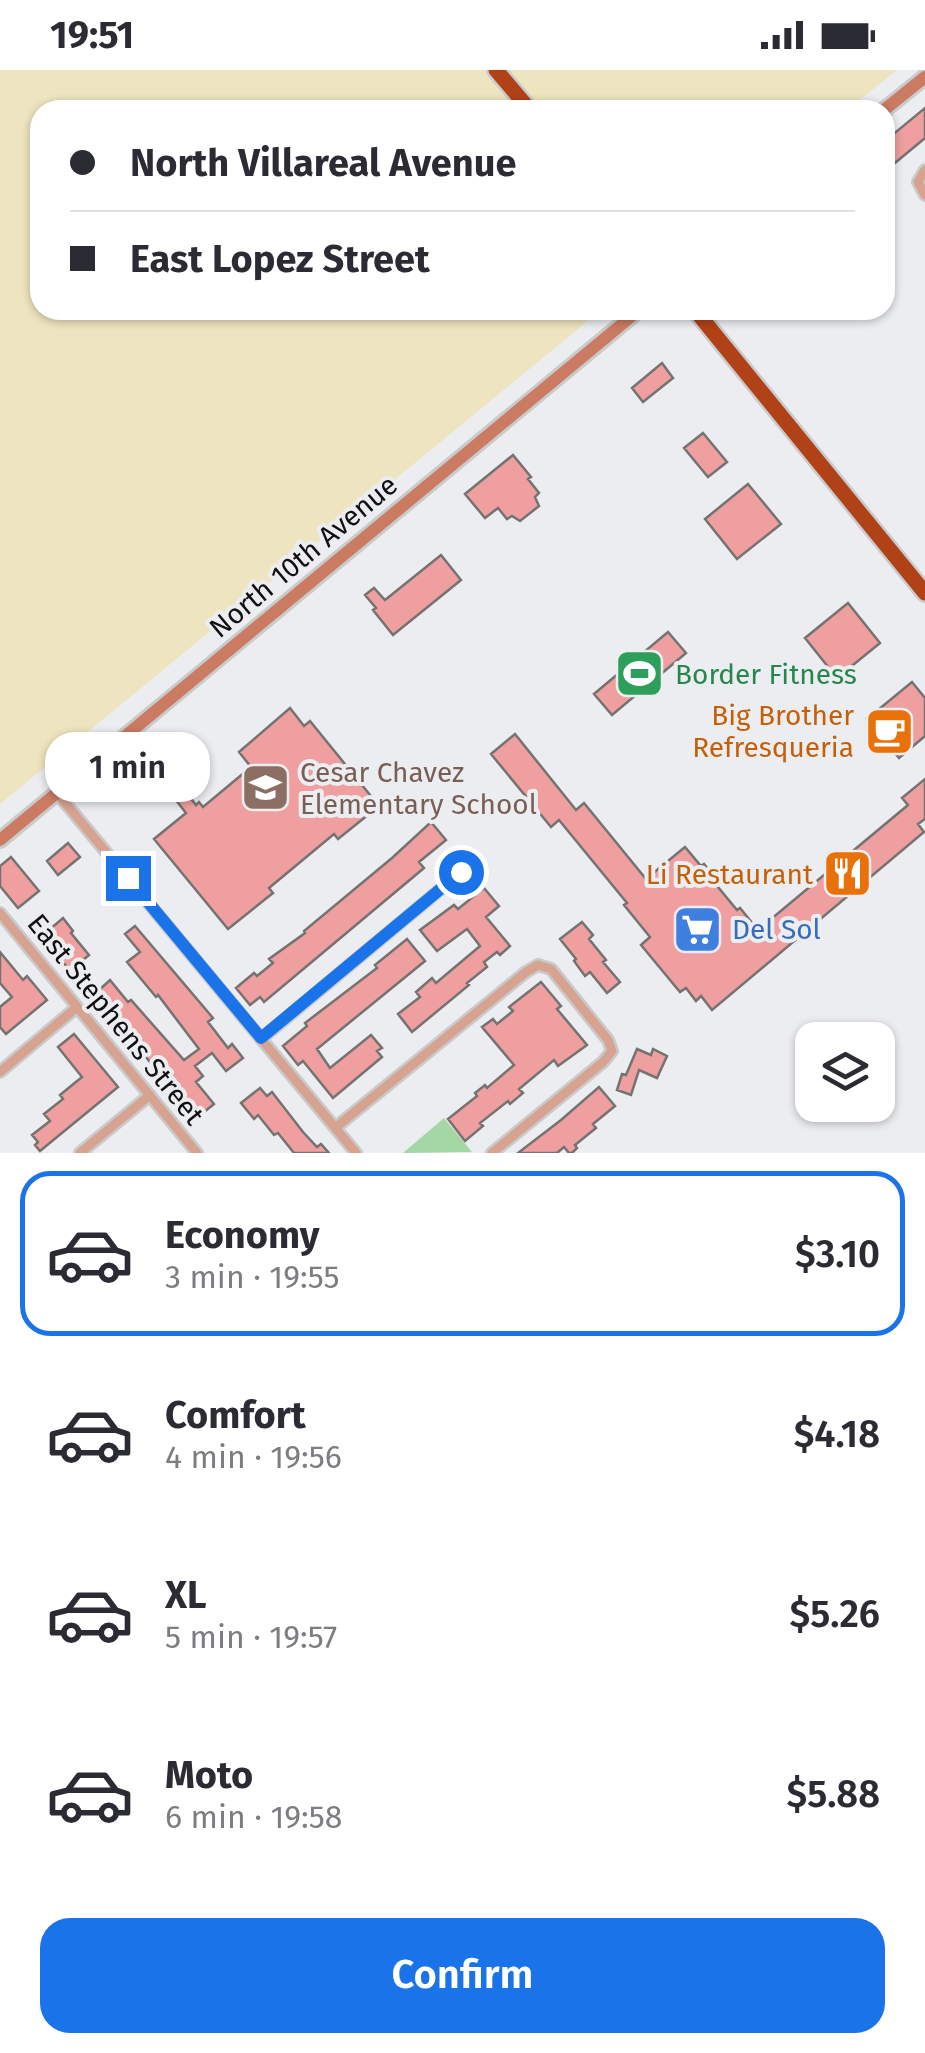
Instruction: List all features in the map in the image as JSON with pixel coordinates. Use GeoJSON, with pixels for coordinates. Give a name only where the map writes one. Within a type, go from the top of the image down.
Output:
{"type":"FeatureCollection","features":[{"type":"Feature","properties":{"kind":"highway"},"geometry":{"type":"LineString","coordinates":[[496,70],[522,100]]}},
{"type":"Feature","properties":{"kind":"highway"},"geometry":{"type":"LineString","coordinates":[[703,320],[925,594]]}},
{"type":"Feature","properties":{"kind":"main road"},"geometry":{"type":"LineString","coordinates":[[895,101],[925,77]]}},
{"type":"Feature","properties":{"kind":"main road","name":"North 10th Avenue"},"geometry":{"type":"LineString","coordinates":[[0,840],[626,320]]}},
{"type":"Feature","properties":{"kind":"street"},"geometry":{"type":"LineString","coordinates":[[925,170],[918,182],[925,195]]}},
{"type":"Feature","properties":{"kind":"street"},"geometry":{"type":"LineString","coordinates":[[57,792],[356,1153]]}},
{"type":"Feature","properties":{"kind":"street"},"geometry":{"type":"LineString","coordinates":[[261,1038],[461,872]]}},
{"type":"Feature","properties":{"kind":"street","name":"East Stephens Street"},"geometry":{"type":"LineString","coordinates":[[0,913],[4,927],[78,1008],[198,1153]]}},
{"type":"Feature","properties":{"kind":"street"},"geometry":{"type":"LineString","coordinates":[[335,1128],[538,965],[551,970],[612,1050],[603,1062],[492,1153]]}},
{"type":"Feature","properties":{"kind":"street"},"geometry":{"type":"LineString","coordinates":[[0,1072],[78,1008]]}},
{"type":"Feature","properties":{"kind":"street"},"geometry":{"type":"LineString","coordinates":[[80,1153],[150,1096]]}},
{"type":"Feature","properties":{"kind":"green space"},"geometry":{"type":"Polygon","coordinates":[[[444,1118],[472,1152],[403,1153],[444,1118]]]}},
{"type":"Feature","properties":{"kind":"sand"},"geometry":{"type":"Polygon","coordinates":[[[0,70],[897,70],[860,100],[30,100],[30,320],[589,320],[0,804],[0,70]]]}},
{"type":"Feature","properties":{"kind":"building"},"geometry":{"type":"Polygon","coordinates":[[[925,108],[925,138],[895,163],[895,133],[925,108]]]}},
{"type":"Feature","properties":{"kind":"building"},"geometry":{"type":"Polygon","coordinates":[[[662,363],[673,378],[643,402],[632,388],[662,363]]]}},
{"type":"Feature","properties":{"kind":"building"},"geometry":{"type":"Polygon","coordinates":[[[703,433],[727,462],[708,477],[684,448],[703,433]]]}},
{"type":"Feature","properties":{"kind":"building"},"geometry":{"type":"Polygon","coordinates":[[[513,455],[531,477],[528,479],[539,493],[535,497],[539,506],[520,521],[512,516],[507,519],[498,508],[485,518],[465,494],[513,455]]]}},
{"type":"Feature","properties":{"kind":"building"},"geometry":{"type":"Polygon","coordinates":[[[748,484],[781,524],[737,559],[705,519],[748,484]]]}},
{"type":"Feature","properties":{"kind":"building"},"geometry":{"type":"Polygon","coordinates":[[[441,555],[461,580],[393,635],[365,595],[374,588],[385,600],[441,555]]]}},
{"type":"Feature","properties":{"kind":"building"},"geometry":{"type":"Polygon","coordinates":[[[848,603],[880,643],[837,678],[805,638],[848,603]]]}},
{"type":"Feature","properties":{"kind":"building","name":"Border Fitness"},"geometry":{"type":"Polygon","coordinates":[[[668,632],[686,653],[612,715],[594,694],[668,632]]]}},
{"type":"Feature","properties":{"kind":"building"},"geometry":{"type":"Polygon","coordinates":[[[912,682],[925,698],[925,736],[899,758],[867,719],[912,682]]]}},
{"type":"Feature","properties":{"kind":"building"},"geometry":{"type":"Polygon","coordinates":[[[290,708],[304,726],[310,721],[379,806],[338,839],[334,834],[269,888],[273,893],[228,929],[154,839],[186,813],[175,799],[185,791],[196,805],[199,802],[203,807],[251,767],[239,752],[290,708]]]}},
{"type":"Feature","properties":{"kind":"building"},"geometry":{"type":"Polygon","coordinates":[[[515,734],[576,810],[584,803],[646,879],[685,847],[701,866],[704,864],[716,879],[713,881],[758,930],[908,805],[902,798],[925,779],[925,819],[918,824],[924,832],[712,1010],[701,996],[696,1001],[686,988],[680,992],[641,945],[650,937],[624,905],[627,903],[559,820],[551,827],[491,754],[515,734]]]}},
{"type":"Feature","properties":{"kind":"building"},"geometry":{"type":"Polygon","coordinates":[[[431,822],[446,840],[419,862],[424,868],[264,1002],[260,997],[250,1005],[236,988],[273,963],[269,959],[305,933],[431,822]]]}},
{"type":"Feature","properties":{"kind":"building"},"geometry":{"type":"Polygon","coordinates":[[[68,843],[80,857],[58,875],[47,861],[68,843]]]}},
{"type":"Feature","properties":{"kind":"building"},"geometry":{"type":"Polygon","coordinates":[[[11,857],[39,891],[18,908],[0,886],[0,866],[11,857]]]}},
{"type":"Feature","properties":{"kind":"building"},"geometry":{"type":"Polygon","coordinates":[[[484,888],[499,906],[486,917],[510,946],[484,962],[487,967],[469,985],[412,1032],[398,1014],[420,997],[416,992],[432,978],[436,983],[480,946],[467,929],[437,951],[420,930],[454,905],[458,909],[484,888]]]}},
{"type":"Feature","properties":{"kind":"building"},"geometry":{"type":"Polygon","coordinates":[[[63,918],[89,955],[70,971],[42,936],[63,918]]]}},
{"type":"Feature","properties":{"kind":"building"},"geometry":{"type":"Polygon","coordinates":[[[582,922],[593,935],[589,939],[606,960],[603,962],[620,982],[607,993],[590,972],[585,976],[560,939],[582,922]]]}},
{"type":"Feature","properties":{"kind":"building"},"geometry":{"type":"Polygon","coordinates":[[[135,926],[213,1018],[208,1022],[228,1048],[232,1044],[243,1058],[226,1071],[212,1053],[195,1066],[203,1076],[196,1082],[214,1104],[194,1120],[164,1085],[169,1081],[159,1069],[142,1052],[139,1054],[109,1018],[115,1013],[98,991],[110,980],[184,1060],[199,1049],[127,962],[140,952],[125,934],[135,926]]]}},
{"type":"Feature","properties":{"kind":"building"},"geometry":{"type":"Polygon","coordinates":[[[407,939],[425,961],[317,1049],[330,1068],[371,1035],[382,1048],[377,1051],[382,1057],[333,1098],[303,1061],[298,1065],[283,1046],[307,1026],[305,1023],[377,968],[375,965],[407,939]]]}},
{"type":"Feature","properties":{"kind":"building"},"geometry":{"type":"Polygon","coordinates":[[[0,952],[23,980],[27,976],[47,1000],[6,1034],[0,1027],[0,1007],[12,997],[0,983],[0,952]]]}},
{"type":"Feature","properties":{"kind":"building"},"geometry":{"type":"Polygon","coordinates":[[[541,982],[587,1045],[558,1066],[554,1060],[519,1089],[523,1093],[480,1123],[483,1126],[465,1141],[448,1119],[477,1096],[475,1093],[514,1065],[482,1027],[493,1019],[497,1024],[513,1011],[509,1007],[541,982]]]}},
{"type":"Feature","properties":{"kind":"building"},"geometry":{"type":"Polygon","coordinates":[[[74,1034],[118,1087],[40,1151],[32,1135],[50,1121],[44,1114],[63,1099],[60,1095],[82,1077],[58,1047],[74,1034]]]}},
{"type":"Feature","properties":{"kind":"building"},"geometry":{"type":"Polygon","coordinates":[[[637,1049],[651,1055],[653,1049],[667,1056],[657,1078],[639,1070],[631,1095],[617,1090],[637,1049]]]}},
{"type":"Feature","properties":{"kind":"building"},"geometry":{"type":"Polygon","coordinates":[[[599,1087],[615,1106],[593,1124],[596,1128],[575,1145],[572,1153],[564,1147],[557,1153],[518,1153],[561,1120],[599,1087]]]}},
{"type":"Feature","properties":{"kind":"building"},"geometry":{"type":"Polygon","coordinates":[[[260,1088],[267,1096],[272,1092],[317,1147],[321,1144],[329,1153],[294,1153],[258,1115],[254,1119],[241,1103],[260,1088]]]}},
{"type":"Feature","properties":{"kind":"place","name":"Border Fitness"},"geometry":{"type":"Point","coordinates":[640,674]}},
{"type":"Feature","properties":{"kind":"place","name":"Big Brother Refresqueria"},"geometry":{"type":"Point","coordinates":[889,731]}},
{"type":"Feature","properties":{"kind":"place","name":"Cesar Chavez Elementary School"},"geometry":{"type":"Point","coordinates":[265,788]}},
{"type":"Feature","properties":{"kind":"place","name":"Li Restaurant"},"geometry":{"type":"Point","coordinates":[848,874]}},
{"type":"Feature","properties":{"kind":"place","name":"Del Sol"},"geometry":{"type":"Point","coordinates":[697,929]}},
{"type":"Feature","properties":{"kind":"route"},"geometry":{"type":"LineString","coordinates":[[128,878],[261,1038],[461,872]]}}]}
